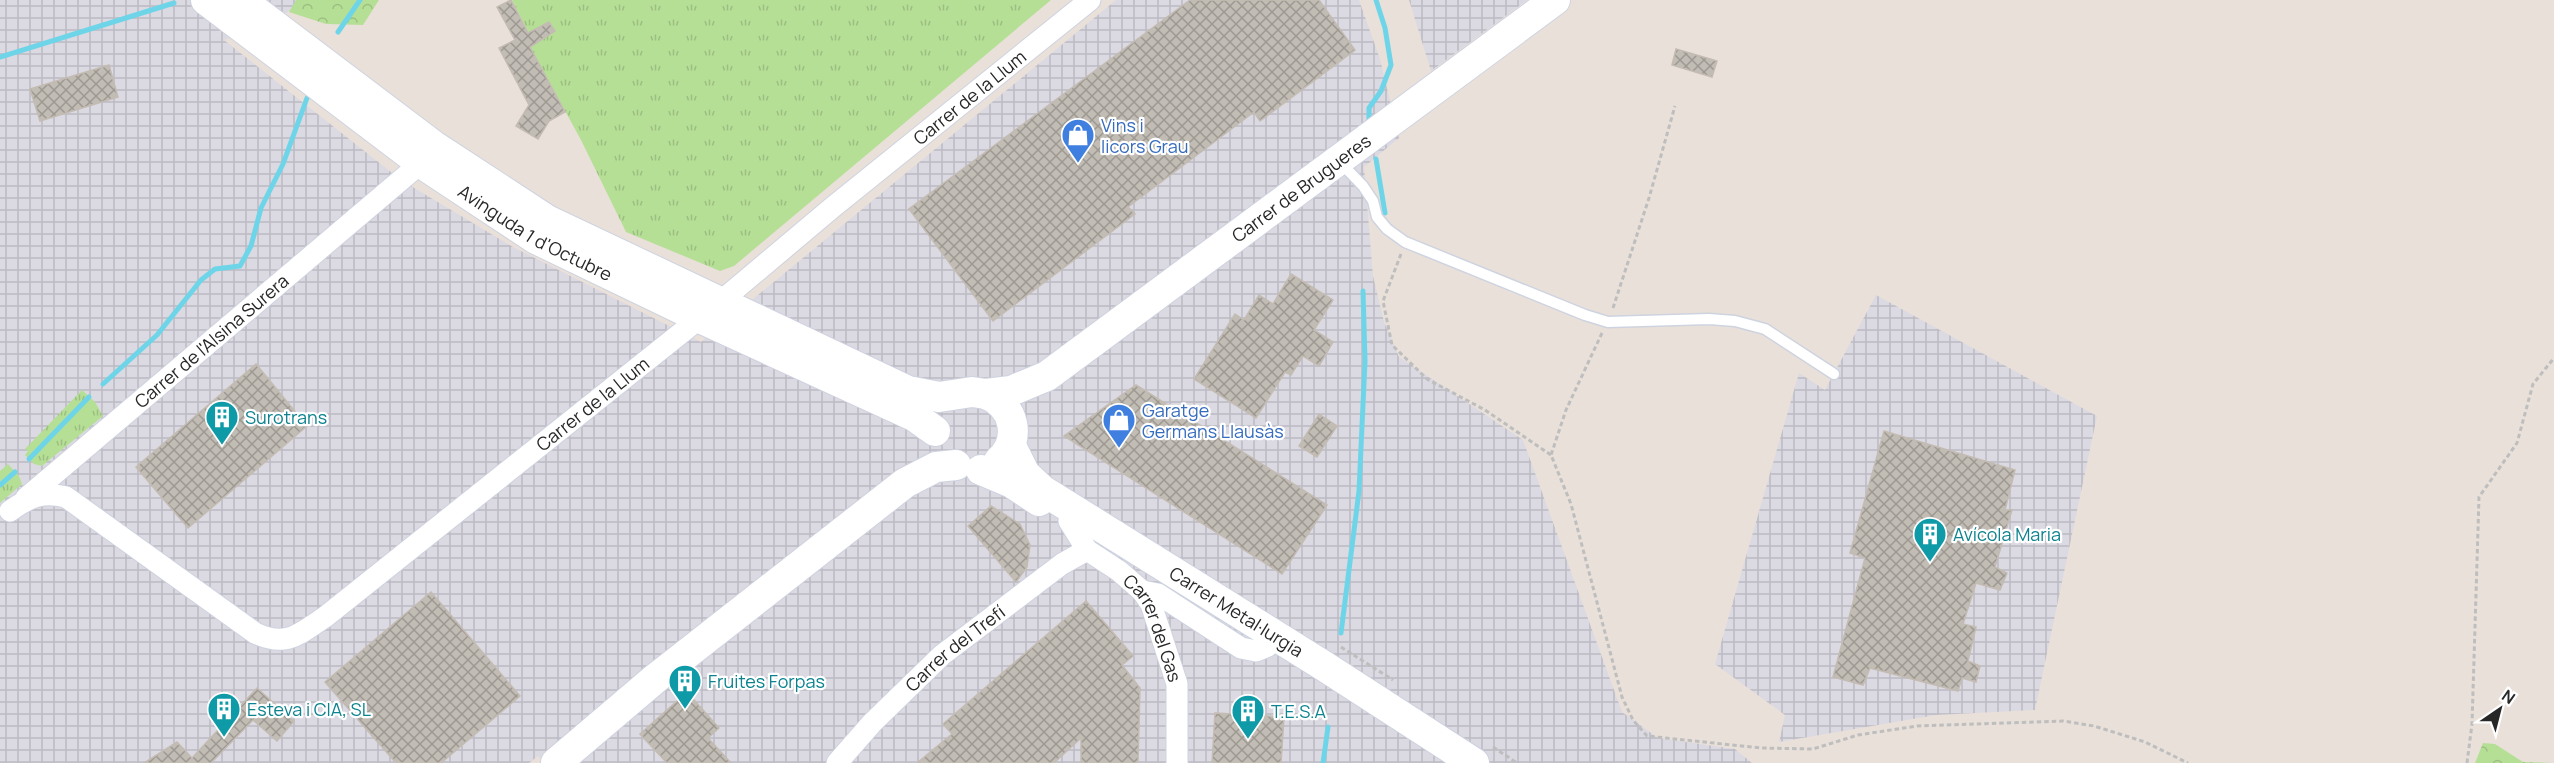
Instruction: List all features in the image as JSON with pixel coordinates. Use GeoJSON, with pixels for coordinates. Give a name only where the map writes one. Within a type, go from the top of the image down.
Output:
{"type":"FeatureCollection","features":[{"type":"Feature","properties":{"kind":"main road","name":"Avinguda 1 d'Octubre"},"geometry":{"type":"LineString","coordinates":[[206,0],[257,25],[428,154],[710,310],[903,400]]}},
{"type":"Feature","properties":{"kind":"main road","name":"Avinguda 1 d'Octubre"},"geometry":{"type":"LineString","coordinates":[[241,0],[257,25]]}},
{"type":"Feature","properties":{"kind":"main road","name":"Carrer de Brugueres"},"geometry":{"type":"LineString","coordinates":[[1047,376],[1555,0]]}},
{"type":"Feature","properties":{"kind":"main road"},"geometry":{"type":"LineString","coordinates":[[968,468],[941,451],[936,435],[914,416],[903,400],[1011,391],[1047,376]]}},
{"type":"Feature","properties":{"kind":"main road"},"geometry":{"type":"LineString","coordinates":[[556,763],[656,678],[905,483],[936,467],[968,468],[996,464],[1012,438],[1025,407],[1047,376]]}},
{"type":"Feature","properties":{"kind":"main road"},"geometry":{"type":"LineString","coordinates":[[905,483],[936,435],[942,410],[972,395],[998,400],[1008,411],[1012,438]]}},
{"type":"Feature","properties":{"kind":"main road","name":"Carrer Metal·lurgia"},"geometry":{"type":"LineString","coordinates":[[1012,438],[1025,474],[1042,490],[1324,666],[1474,763]]}},
{"type":"Feature","properties":{"kind":"main road","name":"Carrer Metal·lurgia"},"geometry":{"type":"LineString","coordinates":[[968,468],[1012,483],[1187,598],[1370,707],[1456,763]]}},
{"type":"Feature","properties":{"kind":"street","name":"Carrer de la Llum"},"geometry":{"type":"LineString","coordinates":[[5,515],[33,496],[42,494],[66,497],[255,633],[270,640],[287,640],[325,616],[710,310],[833,207],[1090,0]]}},
{"type":"Feature","properties":{"kind":"street","name":"Carrer de l'Alsina Surera"},"geometry":{"type":"LineString","coordinates":[[5,515],[428,154]]}},
{"type":"Feature","properties":{"kind":"street"},"geometry":{"type":"LineString","coordinates":[[78,505],[71,487],[73,476],[78,462],[92,441]]}},
{"type":"Feature","properties":{"kind":"street","name":"Carrer del Gas"},"geometry":{"type":"LineString","coordinates":[[1069,521],[1087,550],[1119,571],[1142,591],[1151,604],[1177,684],[1177,763]]}},
{"type":"Feature","properties":{"kind":"street","name":"Carrer del Trefí"},"geometry":{"type":"LineString","coordinates":[[837,763],[872,723],[942,655],[1062,564],[1087,550]]}},
{"type":"Feature","properties":{"kind":"street"},"geometry":{"type":"LineString","coordinates":[[1142,591],[1158,594],[1241,648],[1256,651],[1268,646]]}},
{"type":"Feature","properties":{"kind":"lane"},"geometry":{"type":"LineString","coordinates":[[1338,160],[1363,186],[1373,201],[1377,217],[1387,229],[1405,242],[1585,315],[1608,322],[1709,319],[1736,321],[1765,329],[1834,374]]}},
{"type":"Feature","properties":{"kind":"path"},"geometry":{"type":"LineString","coordinates":[[1551,455],[1566,410],[1608,322],[1649,198],[1675,106]]}},
{"type":"Feature","properties":{"kind":"path"},"geometry":{"type":"LineString","coordinates":[[1405,242],[1383,301],[1392,345],[1427,379],[1485,410],[1551,455],[1570,504],[1622,697],[1633,720],[1647,736],[1761,748],[1813,749],[1858,735],[1917,726],[2063,721],[2094,726],[2145,742],[2188,763]]}},
{"type":"Feature","properties":{"kind":"path"},"geometry":{"type":"LineString","coordinates":[[2467,763],[2472,723],[2479,497],[2517,443],[2534,384],[2554,358]]}},
{"type":"Feature","properties":{"kind":"shaded area"},"geometry":{"type":"Polygon","coordinates":[[[0,0],[315,0],[224,40],[401,180],[513,247],[701,342],[1116,0],[1359,0],[1380,59],[1399,138],[1364,167],[1373,276],[1384,322],[1399,357],[1523,440],[1622,712],[1658,738],[1735,749],[1752,763],[544,763],[538,756],[529,763],[0,763],[0,0]]]}},
{"type":"Feature","properties":{"kind":"shaded area"},"geometry":{"type":"Polygon","coordinates":[[[1409,0],[1527,0],[1431,71],[1409,0]]]}},
{"type":"Feature","properties":{"kind":"shaded area"},"geometry":{"type":"Polygon","coordinates":[[[1876,295],[2097,416],[2035,710],[1936,715],[1779,742],[1785,715],[1715,664],[1799,373],[1825,390],[1876,295]]]}},
{"type":"Feature","properties":{"kind":"green space"},"geometry":{"type":"Polygon","coordinates":[[[296,0],[379,0],[363,25],[326,24],[289,12],[296,0]]]}},
{"type":"Feature","properties":{"kind":"green space"},"geometry":{"type":"Polygon","coordinates":[[[512,0],[1051,0],[734,266],[720,271],[626,232],[581,140],[530,47],[534,44],[512,0]]]}},
{"type":"Feature","properties":{"kind":"green space"},"geometry":{"type":"Polygon","coordinates":[[[82,390],[95,402],[103,416],[42,466],[34,464],[25,455],[28,451],[25,449],[82,390]]]}},
{"type":"Feature","properties":{"kind":"green space"},"geometry":{"type":"Polygon","coordinates":[[[8,464],[19,476],[22,484],[0,503],[0,471],[8,464]]]}},
{"type":"Feature","properties":{"kind":"green space"},"geometry":{"type":"Polygon","coordinates":[[[2483,743],[2495,744],[2523,762],[2554,763],[2475,763],[2483,743]]]}},
{"type":"Feature","properties":{"kind":"building"},"geometry":{"type":"Polygon","coordinates":[[[511,0],[528,33],[549,22],[555,31],[530,47],[565,112],[549,121],[538,139],[516,126],[529,105],[499,48],[515,40],[497,7],[511,0]]]}},
{"type":"Feature","properties":{"kind":"building","name":"Vins i licors Grau"},"geometry":{"type":"Polygon","coordinates":[[[1190,0],[1319,0],[1355,50],[1260,121],[1254,112],[1128,207],[1135,214],[993,321],[909,209],[1190,0]]]}},
{"type":"Feature","properties":{"kind":"building"},"geometry":{"type":"Polygon","coordinates":[[[1676,49],[1717,61],[1712,77],[1672,65],[1676,49]]]}},
{"type":"Feature","properties":{"kind":"building"},"geometry":{"type":"Polygon","coordinates":[[[109,65],[118,97],[40,121],[30,89],[109,65]]]}},
{"type":"Feature","properties":{"kind":"building"},"geometry":{"type":"Polygon","coordinates":[[[1291,274],[1333,300],[1314,330],[1333,342],[1319,366],[1303,356],[1291,375],[1285,372],[1256,418],[1194,379],[1235,314],[1244,320],[1259,295],[1273,304],[1291,274]]]}},
{"type":"Feature","properties":{"kind":"building","name":"Surotrans"},"geometry":{"type":"Polygon","coordinates":[[[256,364],[307,426],[188,528],[136,467],[256,364]]]}},
{"type":"Feature","properties":{"kind":"building"},"geometry":{"type":"Polygon","coordinates":[[[1136,385],[1327,505],[1282,574],[1064,436],[1136,385]]]}},
{"type":"Feature","properties":{"kind":"building"},"geometry":{"type":"Polygon","coordinates":[[[1319,414],[1337,426],[1317,457],[1299,446],[1319,414]]]}},
{"type":"Feature","properties":{"kind":"building","name":"Avícola Maria"},"geometry":{"type":"Polygon","coordinates":[[[1884,431],[2015,470],[2005,510],[2012,510],[1995,567],[2007,573],[2000,590],[1976,583],[1963,624],[1976,627],[1968,661],[1980,666],[1976,682],[1962,678],[1958,691],[1870,668],[1863,685],[1833,677],[1865,558],[1850,553],[1884,431]]]}},
{"type":"Feature","properties":{"kind":"building"},"geometry":{"type":"Polygon","coordinates":[[[991,506],[1020,524],[1030,545],[1027,567],[1016,582],[968,526],[991,506]]]}},
{"type":"Feature","properties":{"kind":"building"},"geometry":{"type":"Polygon","coordinates":[[[431,592],[520,696],[441,763],[396,763],[325,682],[431,592]]]}},
{"type":"Feature","properties":{"kind":"building"},"geometry":{"type":"Polygon","coordinates":[[[1086,601],[1133,656],[1122,665],[1140,688],[1138,763],[1081,763],[1081,738],[1054,763],[917,763],[952,734],[943,724],[1086,601]]]}},
{"type":"Feature","properties":{"kind":"building"},"geometry":{"type":"Polygon","coordinates":[[[257,688],[294,721],[277,741],[253,720],[211,763],[144,763],[177,742],[192,758],[257,688]]]}},
{"type":"Feature","properties":{"kind":"building","name":"Fruites Forpas"},"geometry":{"type":"Polygon","coordinates":[[[687,692],[719,728],[708,738],[731,763],[667,763],[640,734],[687,692]]]}},
{"type":"Feature","properties":{"kind":"building","name":"T.E.S.A"},"geometry":{"type":"Polygon","coordinates":[[[1215,713],[1284,717],[1281,763],[1212,763],[1215,713]]]}},
{"type":"Feature","properties":{"kind":"waterway"},"geometry":{"type":"LineString","coordinates":[[338,32],[360,0]]}},
{"type":"Feature","properties":{"kind":"waterway"},"geometry":{"type":"LineString","coordinates":[[1369,121],[1369,108],[1381,91],[1391,65],[1385,28],[1376,0]]}},
{"type":"Feature","properties":{"kind":"waterway"},"geometry":{"type":"LineString","coordinates":[[0,57],[174,3]]}},
{"type":"Feature","properties":{"kind":"waterway"},"geometry":{"type":"LineString","coordinates":[[103,384],[157,335],[201,280],[215,269],[240,266],[251,246],[261,208],[283,164],[307,98]]}},
{"type":"Feature","properties":{"kind":"waterway"},"geometry":{"type":"LineString","coordinates":[[1376,159],[1385,213]]}},
{"type":"Feature","properties":{"kind":"waterway"},"geometry":{"type":"LineString","coordinates":[[1341,633],[1359,491],[1365,361],[1363,291]]}},
{"type":"Feature","properties":{"kind":"waterway"},"geometry":{"type":"LineString","coordinates":[[29,459],[89,397]]}},
{"type":"Feature","properties":{"kind":"waterway"},"geometry":{"type":"LineString","coordinates":[[0,485],[15,472]]}},
{"type":"Feature","properties":{"kind":"waterway"},"geometry":{"type":"LineString","coordinates":[[1323,763],[1328,727]]}},
{"type":"Feature","properties":{"kind":"place","name":"Vins i licors Grau"},"geometry":{"type":"Point","coordinates":[1078,164]}},
{"type":"Feature","properties":{"kind":"place","name":"Surotrans"},"geometry":{"type":"Point","coordinates":[222,446]}},
{"type":"Feature","properties":{"kind":"place","name":"Garatge Germans Llausàs"},"geometry":{"type":"Point","coordinates":[1119,449]}},
{"type":"Feature","properties":{"kind":"place","name":"Avícola Maria"},"geometry":{"type":"Point","coordinates":[1930,563]}},
{"type":"Feature","properties":{"kind":"place","name":"Fruites Forpas"},"geometry":{"type":"Point","coordinates":[685,710]}},
{"type":"Feature","properties":{"kind":"place","name":"Esteva i CIA, SL"},"geometry":{"type":"Point","coordinates":[224,738]}},
{"type":"Feature","properties":{"kind":"place","name":"T.E.S.A"},"geometry":{"type":"Point","coordinates":[1248,740]}}]}
